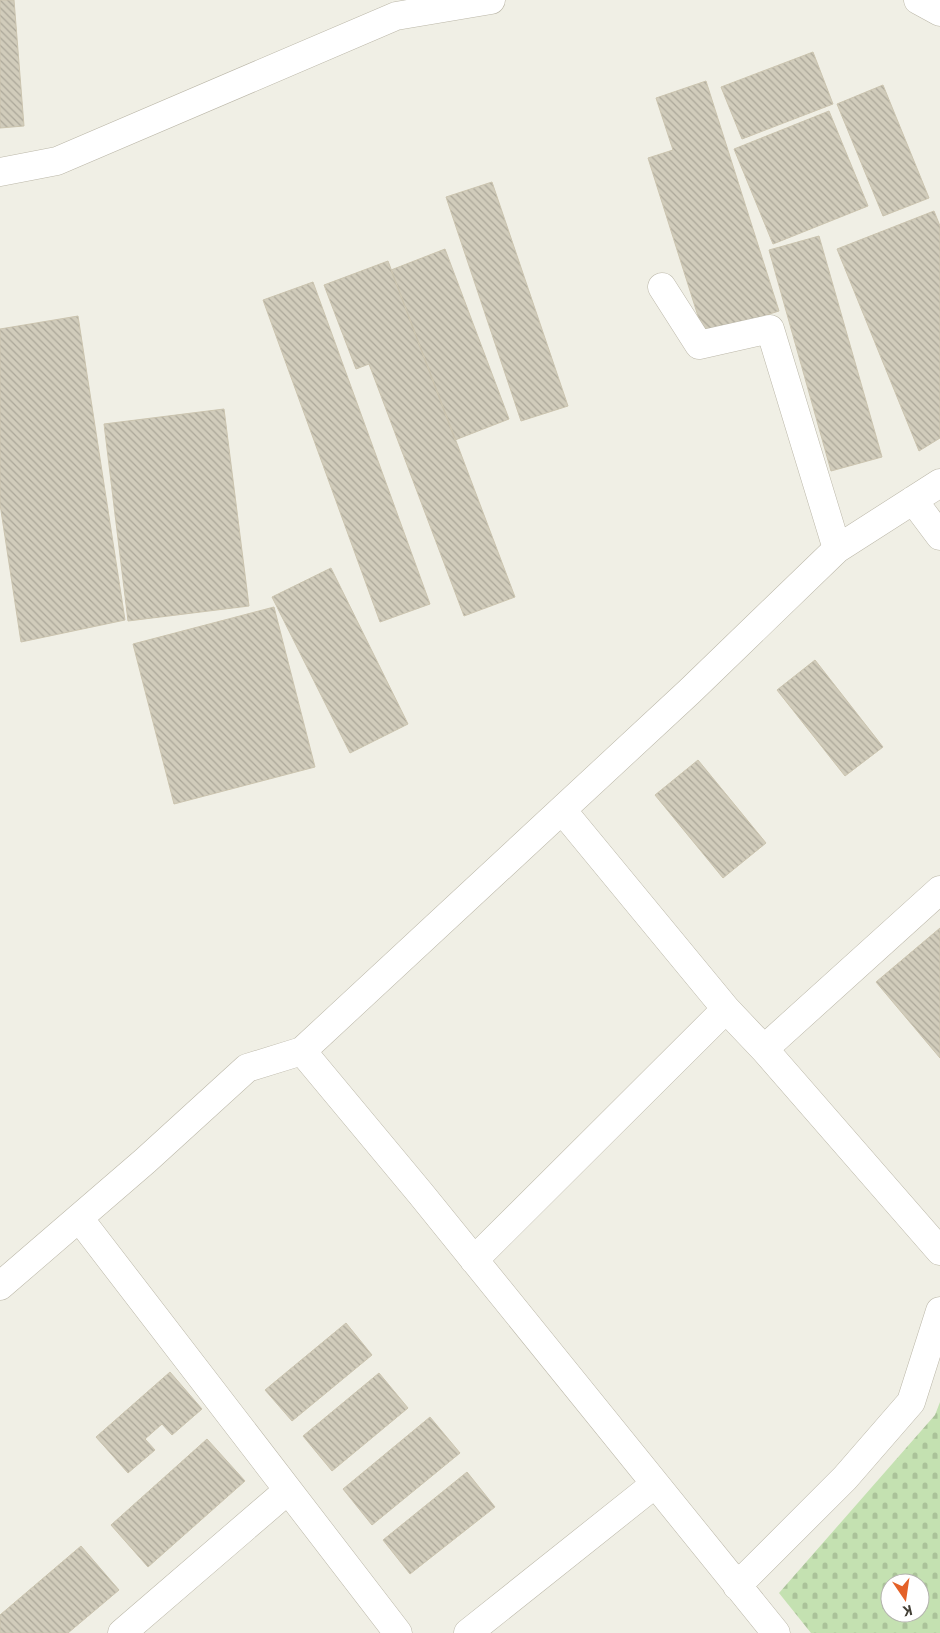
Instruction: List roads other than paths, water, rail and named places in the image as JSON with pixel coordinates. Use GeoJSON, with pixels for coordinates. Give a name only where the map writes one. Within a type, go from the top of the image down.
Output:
{"type":"FeatureCollection","features":[{"type":"Feature","properties":{"kind":"street"},"geometry":{"type":"LineString","coordinates":[[0,172],[57,161],[396,16],[491,0]]}},
{"type":"Feature","properties":{"kind":"street"},"geometry":{"type":"LineString","coordinates":[[918,0],[940,12]]}},
{"type":"Feature","properties":{"kind":"street"},"geometry":{"type":"LineString","coordinates":[[662,287],[698,346],[770,329],[837,549]]}},
{"type":"Feature","properties":{"kind":"street"},"geometry":{"type":"LineString","coordinates":[[0,1286],[145,1161],[247,1068],[302,1051],[562,810],[837,549],[940,483]]}},
{"type":"Feature","properties":{"kind":"street"},"geometry":{"type":"LineString","coordinates":[[913,500],[940,536]]}},
{"type":"Feature","properties":{"kind":"street"},"geometry":{"type":"LineString","coordinates":[[562,810],[726,1009],[764,1049],[940,1251]]}},
{"type":"Feature","properties":{"kind":"street"},"geometry":{"type":"LineString","coordinates":[[764,1049],[940,890]]}},
{"type":"Feature","properties":{"kind":"street"},"geometry":{"type":"LineString","coordinates":[[474,1260],[726,1009]]}},
{"type":"Feature","properties":{"kind":"street"},"geometry":{"type":"LineString","coordinates":[[302,1051],[776,1633]]}},
{"type":"Feature","properties":{"kind":"street"},"geometry":{"type":"LineString","coordinates":[[79,1218],[398,1633]]}},
{"type":"Feature","properties":{"kind":"street"},"geometry":{"type":"LineString","coordinates":[[737,1586],[845,1478],[911,1402],[940,1311]]}},
{"type":"Feature","properties":{"kind":"street"},"geometry":{"type":"LineString","coordinates":[[468,1633],[655,1484]]}},
{"type":"Feature","properties":{"kind":"street"},"geometry":{"type":"LineString","coordinates":[[122,1633],[287,1491]]}}]}
